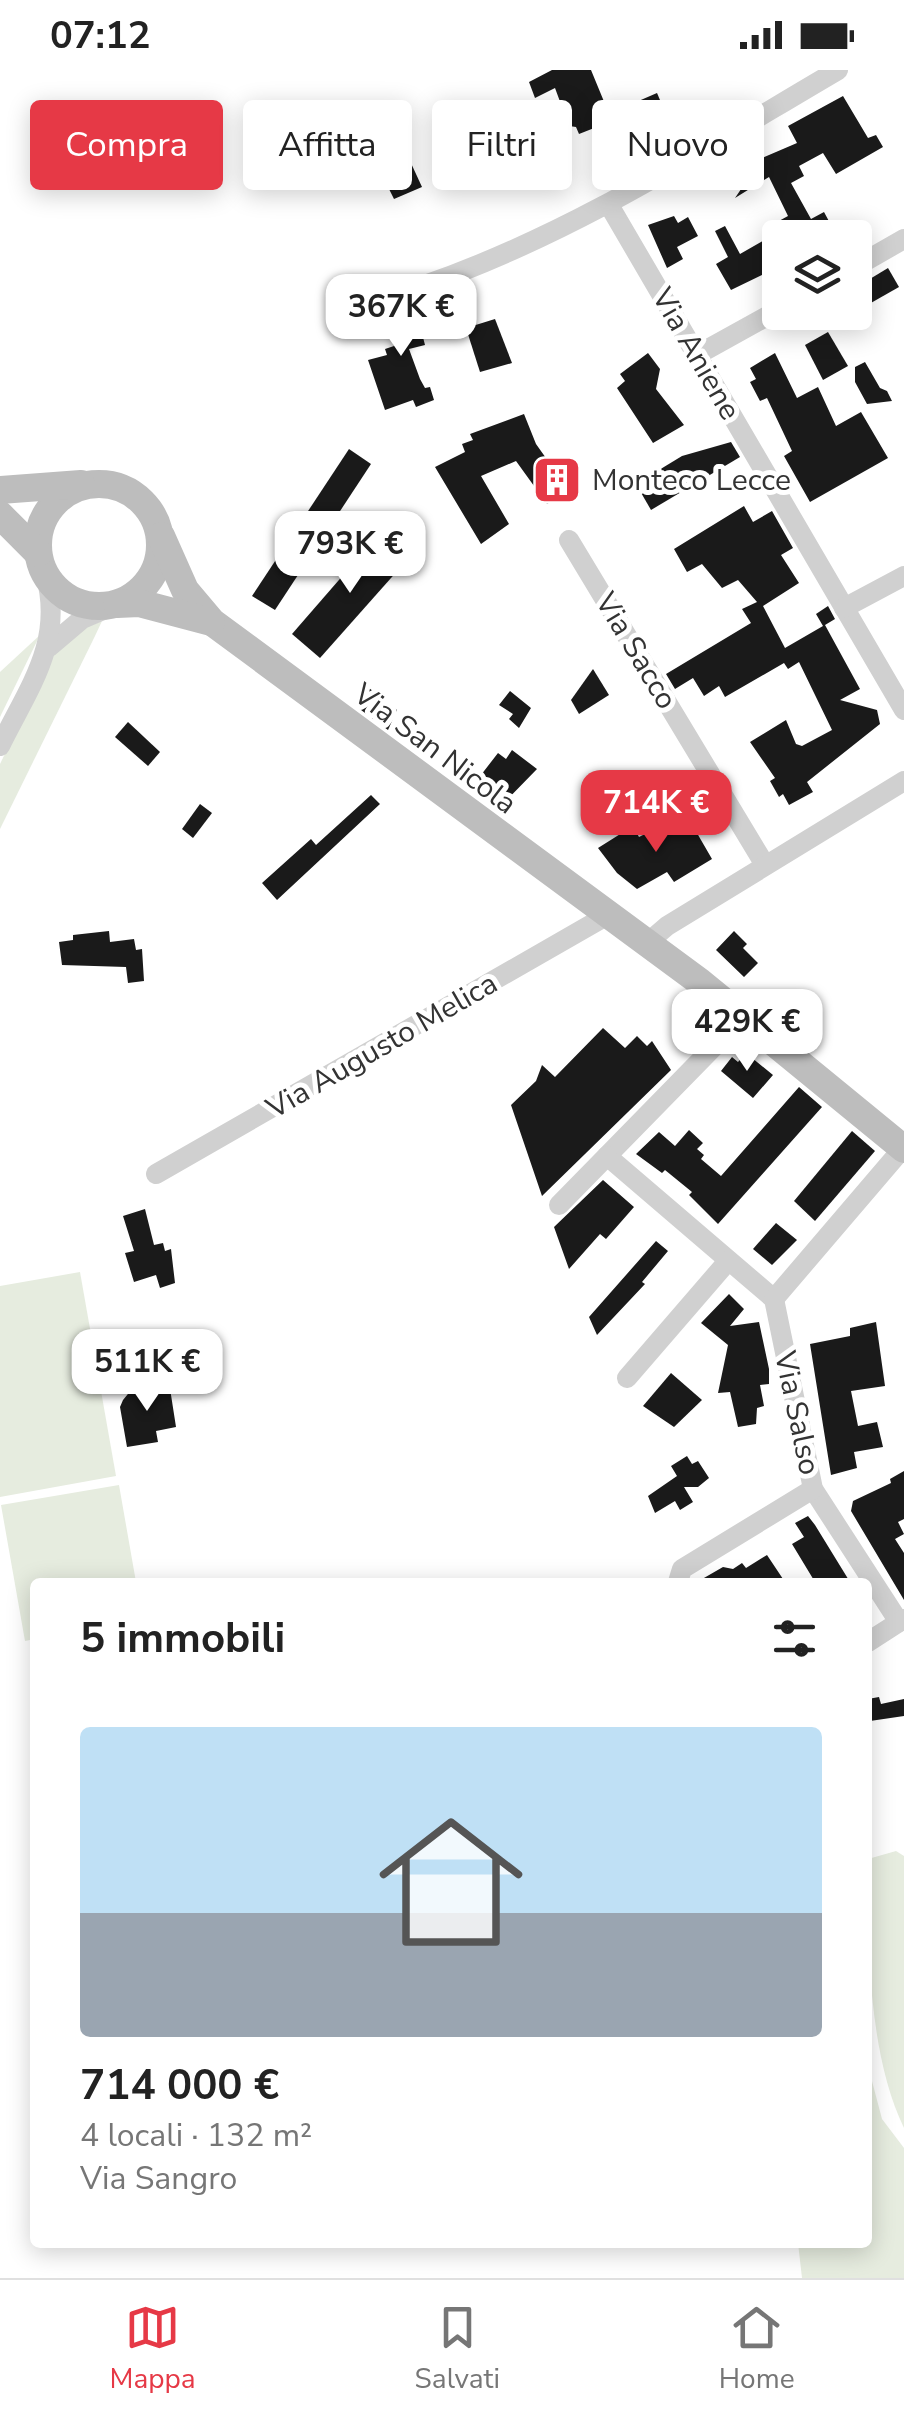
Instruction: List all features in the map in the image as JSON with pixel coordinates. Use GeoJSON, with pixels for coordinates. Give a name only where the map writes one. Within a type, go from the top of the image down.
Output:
{"type":"FeatureCollection","features":[{"type":"Feature","properties":{"kind":"street"},"geometry":{"type":"LineString","coordinates":[[422,286],[490,263],[609,205],[838,70]]}},
{"type":"Feature","properties":{"kind":"street","name":"Via Aniene"},"geometry":{"type":"LineString","coordinates":[[609,205],[904,710]]}},
{"type":"Feature","properties":{"kind":"street"},"geometry":{"type":"LineString","coordinates":[[872,258],[903,242]]}},
{"type":"Feature","properties":{"kind":"street"},"geometry":{"type":"LineString","coordinates":[[697,355],[762,319]]}},
{"type":"Feature","properties":{"kind":"street"},"geometry":{"type":"LineString","coordinates":[[0,746],[48,648],[54,626],[41,563],[41,524],[62,496],[87,484]]}},
{"type":"Feature","properties":{"kind":"street","name":"Via San Nicola"},"geometry":{"type":"LineString","coordinates":[[0,490],[87,484],[121,486],[137,495],[149,506],[185,590],[212,622],[743,1017],[904,1148]]}},
{"type":"Feature","properties":{"kind":"street","name":"Via San Nicola"},"geometry":{"type":"LineString","coordinates":[[0,516],[41,563],[60,593],[80,604],[139,603],[212,622]]}},
{"type":"Feature","properties":{"kind":"street"},"geometry":{"type":"LineString","coordinates":[[48,648],[82,618],[135,595],[151,580],[160,558],[161,536]]}},
{"type":"Feature","properties":{"kind":"street","name":"Via Sacco"},"geometry":{"type":"LineString","coordinates":[[569,540],[765,865]]}},
{"type":"Feature","properties":{"kind":"street"},"geometry":{"type":"LineString","coordinates":[[844,608],[904,576]]}},
{"type":"Feature","properties":{"kind":"street"},"geometry":{"type":"LineString","coordinates":[[645,945],[904,780]]}},
{"type":"Feature","properties":{"kind":"street","name":"Via Augusto Melica"},"geometry":{"type":"LineString","coordinates":[[156,1174],[606,916]]}},
{"type":"Feature","properties":{"kind":"street"},"geometry":{"type":"LineString","coordinates":[[559,1205],[743,1017]]}},
{"type":"Feature","properties":{"kind":"street"},"geometry":{"type":"LineString","coordinates":[[607,1156],[774,1299],[904,1148]]}},
{"type":"Feature","properties":{"kind":"street"},"geometry":{"type":"LineString","coordinates":[[628,1378],[728,1261]]}},
{"type":"Feature","properties":{"kind":"street","name":"Via Salso"},"geometry":{"type":"LineString","coordinates":[[774,1299],[813,1489],[902,1621]]}},
{"type":"Feature","properties":{"kind":"street"},"geometry":{"type":"LineString","coordinates":[[679,1578],[682,1569],[813,1489]]}},
{"type":"Feature","properties":{"kind":"street"},"geometry":{"type":"LineString","coordinates":[[872,1640],[902,1621]]}},
{"type":"Feature","properties":{"kind":"shaded area"},"geometry":{"type":"Polygon","coordinates":[[[102,621],[0,829],[0,764],[54,653],[70,633],[102,621]]]}},
{"type":"Feature","properties":{"kind":"shaded area"},"geometry":{"type":"Polygon","coordinates":[[[40,635],[0,717],[0,672],[40,635]]]}},
{"type":"Feature","properties":{"kind":"shaded area"},"geometry":{"type":"Polygon","coordinates":[[[80,1272],[116,1476],[0,1497],[0,1286],[80,1272]]]}},
{"type":"Feature","properties":{"kind":"shaded area"},"geometry":{"type":"Polygon","coordinates":[[[119,1485],[135,1578],[30,1578],[30,1640],[25,1641],[1,1505],[119,1485]]]}},
{"type":"Feature","properties":{"kind":"shaded area"},"geometry":{"type":"Polygon","coordinates":[[[896,1851],[904,1856],[904,2128],[883,2066],[872,1996],[872,1858],[896,1851]]]}},
{"type":"Feature","properties":{"kind":"shaded area"},"geometry":{"type":"Polygon","coordinates":[[[872,2081],[882,2119],[904,2148],[904,2278],[802,2278],[799,2248],[872,2248],[872,2081]]]}},
{"type":"Feature","properties":{"kind":"building"},"geometry":{"type":"Polygon","coordinates":[[[552,70],[591,70],[603,100],[592,100],[592,129],[579,134],[572,126],[572,100],[559,100],[555,88],[535,98],[529,82],[552,70]]]}},
{"type":"Feature","properties":{"kind":"building"},"geometry":{"type":"Polygon","coordinates":[[[657,93],[660,100],[641,100],[657,93]]]}},
{"type":"Feature","properties":{"kind":"building"},"geometry":{"type":"Polygon","coordinates":[[[843,96],[868,138],[876,135],[883,147],[836,174],[823,153],[799,166],[804,176],[791,183],[811,219],[824,212],[828,220],[781,220],[788,216],[769,177],[764,180],[764,157],[797,143],[788,126],[843,96]]]}},
{"type":"Feature","properties":{"kind":"building"},"geometry":{"type":"Polygon","coordinates":[[[412,165],[422,187],[394,199],[390,190],[412,190],[412,165]]]}},
{"type":"Feature","properties":{"kind":"building"},"geometry":{"type":"Polygon","coordinates":[[[674,216],[678,223],[688,217],[698,236],[677,247],[683,259],[667,268],[648,225],[674,216]]]}},
{"type":"Feature","properties":{"kind":"building"},"geometry":{"type":"Polygon","coordinates":[[[725,226],[740,254],[762,241],[762,275],[731,290],[716,264],[728,257],[715,231],[725,226]]]}},
{"type":"Feature","properties":{"kind":"building"},"geometry":{"type":"Polygon","coordinates":[[[888,268],[899,287],[872,302],[872,278],[888,268]]]}},
{"type":"Feature","properties":{"kind":"building"},"geometry":{"type":"Polygon","coordinates":[[[413,298],[425,345],[409,349],[420,379],[425,388],[430,387],[434,400],[416,407],[413,400],[385,410],[368,360],[387,355],[385,349],[394,346],[384,306],[413,298]]]}},
{"type":"Feature","properties":{"kind":"building"},"geometry":{"type":"Polygon","coordinates":[[[495,319],[512,363],[480,372],[466,328],[495,319]]]}},
{"type":"Feature","properties":{"kind":"building"},"geometry":{"type":"Polygon","coordinates":[[[828,332],[848,366],[823,380],[805,345],[828,332]]]}},
{"type":"Feature","properties":{"kind":"building"},"geometry":{"type":"Polygon","coordinates":[[[648,353],[660,369],[656,389],[684,425],[653,443],[617,388],[625,381],[620,374],[648,353]]]}},
{"type":"Feature","properties":{"kind":"building"},"geometry":{"type":"Polygon","coordinates":[[[775,353],[797,398],[818,387],[836,426],[861,412],[888,458],[810,502],[784,456],[792,451],[767,398],[760,401],[750,382],[756,379],[750,368],[775,353]]]}},
{"type":"Feature","properties":{"kind":"building"},"geometry":{"type":"Polygon","coordinates":[[[865,362],[892,401],[867,404],[855,382],[855,367],[865,362]]]}},
{"type":"Feature","properties":{"kind":"building","name":"Monteco Lecce"},"geometry":{"type":"Polygon","coordinates":[[[524,414],[536,444],[558,475],[571,468],[580,485],[547,504],[516,461],[481,476],[509,524],[481,544],[435,467],[465,452],[462,444],[473,440],[470,434],[524,414]]]}},
{"type":"Feature","properties":{"kind":"building"},"geometry":{"type":"Polygon","coordinates":[[[731,442],[740,457],[651,510],[636,484],[682,456],[731,442]]]}},
{"type":"Feature","properties":{"kind":"building"},"geometry":{"type":"Polygon","coordinates":[[[349,449],[371,464],[275,610],[252,596],[349,449]]]}},
{"type":"Feature","properties":{"kind":"building"},"geometry":{"type":"Polygon","coordinates":[[[744,506],[753,522],[772,511],[793,548],[781,555],[799,583],[763,606],[785,648],[823,626],[816,614],[828,606],[835,619],[825,625],[860,689],[840,700],[877,710],[880,724],[807,782],[813,792],[789,805],[783,794],[779,797],[770,781],[775,778],[750,742],[786,720],[796,744],[802,746],[832,730],[799,662],[788,669],[784,663],[725,697],[719,686],[704,696],[693,678],[675,689],[666,674],[751,623],[742,609],[757,602],[738,580],[722,588],[702,564],[687,572],[674,549],[744,506]]]}},
{"type":"Feature","properties":{"kind":"building"},"geometry":{"type":"Polygon","coordinates":[[[378,535],[407,560],[320,658],[292,634],[378,535]]]}},
{"type":"Feature","properties":{"kind":"building"},"geometry":{"type":"Polygon","coordinates":[[[593,669],[609,695],[579,714],[571,700],[593,669]]]}},
{"type":"Feature","properties":{"kind":"building"},"geometry":{"type":"Polygon","coordinates":[[[369,688],[397,710],[388,730],[357,707],[369,688]]]}},
{"type":"Feature","properties":{"kind":"building"},"geometry":{"type":"Polygon","coordinates":[[[510,691],[531,708],[519,728],[509,719],[513,714],[499,705],[510,691]]]}},
{"type":"Feature","properties":{"kind":"building"},"geometry":{"type":"Polygon","coordinates":[[[128,722],[160,752],[148,766],[115,737],[128,722]]]}},
{"type":"Feature","properties":{"kind":"building"},"geometry":{"type":"Polygon","coordinates":[[[512,750],[537,769],[498,809],[473,789],[474,784],[498,753],[506,759],[512,750]]]}},
{"type":"Feature","properties":{"kind":"building"},"geometry":{"type":"Polygon","coordinates":[[[371,795],[380,804],[277,900],[262,883],[311,839],[316,845],[371,795]]]}},
{"type":"Feature","properties":{"kind":"building"},"geometry":{"type":"Polygon","coordinates":[[[200,804],[212,813],[193,838],[182,829],[200,804]]]}},
{"type":"Feature","properties":{"kind":"building"},"geometry":{"type":"Polygon","coordinates":[[[690,821],[712,859],[674,882],[667,872],[637,889],[617,873],[598,848],[633,826],[639,837],[647,833],[653,842],[690,821]]]}},
{"type":"Feature","properties":{"kind":"building"},"geometry":{"type":"Polygon","coordinates":[[[109,931],[110,942],[134,939],[136,950],[142,949],[144,981],[128,983],[126,967],[62,965],[59,942],[73,940],[73,935],[109,931]]]}},
{"type":"Feature","properties":{"kind":"building"},"geometry":{"type":"Polygon","coordinates":[[[734,931],[758,963],[744,977],[716,950],[734,931]]]}},
{"type":"Feature","properties":{"kind":"building"},"geometry":{"type":"Polygon","coordinates":[[[603,1028],[625,1048],[637,1036],[647,1046],[652,1041],[671,1070],[542,1196],[511,1105],[536,1081],[542,1065],[555,1077],[603,1028]]]}},
{"type":"Feature","properties":{"kind":"building"},"geometry":{"type":"Polygon","coordinates":[[[746,1053],[773,1075],[753,1098],[721,1071],[732,1057],[738,1062],[746,1053]]]}},
{"type":"Feature","properties":{"kind":"building"},"geometry":{"type":"Polygon","coordinates":[[[799,1087],[822,1107],[718,1224],[689,1195],[692,1192],[665,1170],[662,1173],[636,1154],[659,1132],[675,1146],[689,1130],[703,1143],[697,1149],[704,1155],[701,1159],[721,1176],[799,1087]]]}},
{"type":"Feature","properties":{"kind":"building"},"geometry":{"type":"Polygon","coordinates":[[[852,1131],[875,1151],[815,1221],[794,1201],[852,1131]]]}},
{"type":"Feature","properties":{"kind":"building"},"geometry":{"type":"Polygon","coordinates":[[[603,1180],[634,1207],[606,1239],[600,1234],[569,1269],[554,1227],[603,1180]]]}},
{"type":"Feature","properties":{"kind":"building"},"geometry":{"type":"Polygon","coordinates":[[[145,1209],[154,1245],[163,1243],[165,1251],[171,1249],[175,1283],[160,1288],[156,1275],[134,1282],[125,1253],[134,1251],[123,1216],[145,1209]]]}},
{"type":"Feature","properties":{"kind":"building"},"geometry":{"type":"Polygon","coordinates":[[[776,1223],[797,1240],[772,1265],[753,1249],[776,1223]]]}},
{"type":"Feature","properties":{"kind":"building"},"geometry":{"type":"Polygon","coordinates":[[[656,1241],[668,1251],[642,1282],[645,1284],[597,1335],[589,1317],[656,1241]]]}},
{"type":"Feature","properties":{"kind":"building"},"geometry":{"type":"Polygon","coordinates":[[[729,1294],[744,1309],[730,1326],[759,1322],[769,1369],[769,1384],[760,1385],[764,1406],[757,1408],[756,1424],[738,1427],[730,1392],[718,1393],[728,1345],[701,1323],[729,1294]]]}},
{"type":"Feature","properties":{"kind":"building"},"geometry":{"type":"Polygon","coordinates":[[[876,1322],[885,1386],[851,1391],[858,1426],[877,1422],[883,1447],[854,1452],[857,1468],[831,1475],[810,1344],[850,1336],[850,1328],[876,1322]]]}},
{"type":"Feature","properties":{"kind":"building"},"geometry":{"type":"Polygon","coordinates":[[[671,1373],[702,1400],[674,1427],[643,1406],[671,1373]]]}},
{"type":"Feature","properties":{"kind":"building"},"geometry":{"type":"Polygon","coordinates":[[[169,1382],[176,1427],[156,1431],[158,1442],[127,1447],[120,1407],[123,1400],[132,1389],[169,1382]]]}},
{"type":"Feature","properties":{"kind":"building"},"geometry":{"type":"Polygon","coordinates":[[[687,1456],[692,1464],[698,1461],[709,1478],[698,1487],[684,1487],[693,1502],[680,1510],[675,1501],[655,1513],[648,1496],[677,1476],[671,1466],[687,1456]]]}},
{"type":"Feature","properties":{"kind":"building"},"geometry":{"type":"Polygon","coordinates":[[[904,1471],[904,1519],[898,1522],[904,1534],[895,1539],[904,1553],[904,1600],[851,1511],[853,1501],[891,1483],[890,1479],[904,1471]]]}},
{"type":"Feature","properties":{"kind":"building"},"geometry":{"type":"Polygon","coordinates":[[[808,1516],[848,1578],[813,1578],[792,1544],[804,1537],[795,1523],[808,1516]]]}},
{"type":"Feature","properties":{"kind":"building"},"geometry":{"type":"Polygon","coordinates":[[[767,1555],[782,1578],[704,1578],[723,1567],[733,1569],[742,1563],[746,1568],[767,1555]]]}},
{"type":"Feature","properties":{"kind":"building"},"geometry":{"type":"Polygon","coordinates":[[[879,1697],[881,1704],[904,1699],[904,1716],[872,1721],[872,1698],[879,1697]]]}},
{"type":"Feature","properties":{"kind":"place","name":"Monteco Lecce"},"geometry":{"type":"Point","coordinates":[557,480]}}]}
